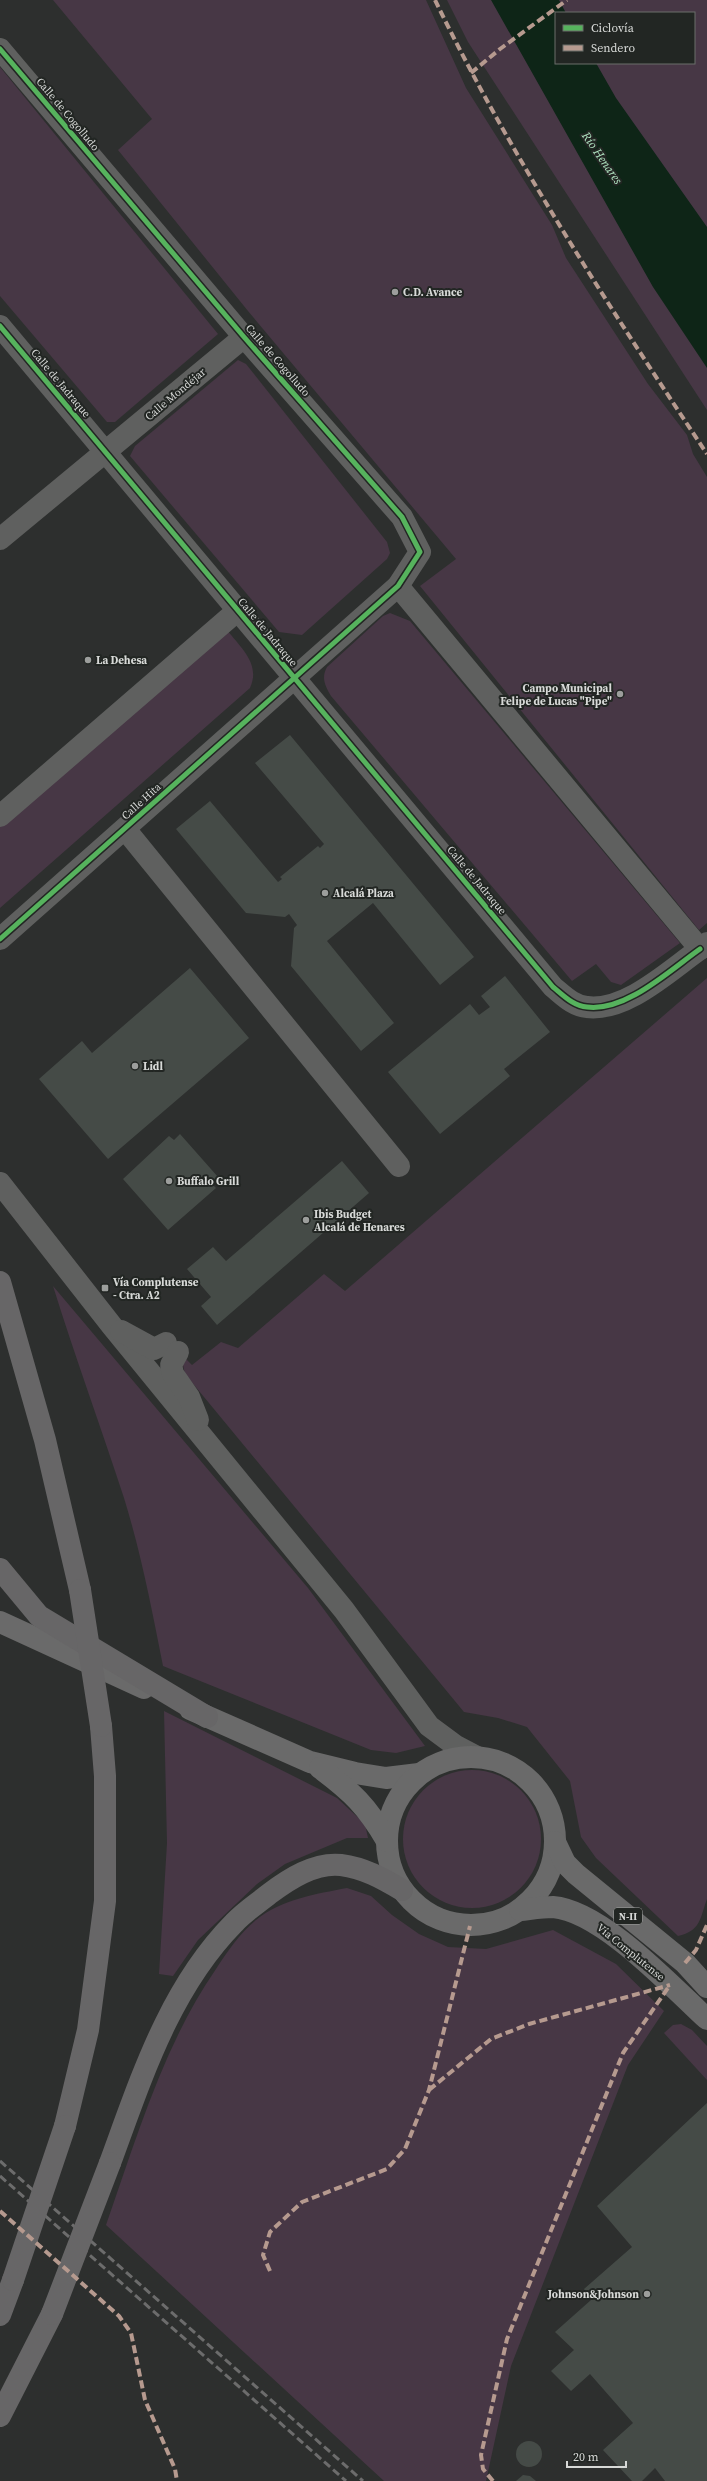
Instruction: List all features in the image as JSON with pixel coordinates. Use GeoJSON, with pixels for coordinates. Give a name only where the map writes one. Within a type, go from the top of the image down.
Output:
{"type":"FeatureCollection","features":[{"type":"Feature","properties":{"kind":"highway"},"geometry":{"type":"LineString","coordinates":[[0,1282],[45,1440],[80,1590],[102,1726],[106,1776],[105,1901],[88,2030],[65,2126],[0,2315]]}},
{"type":"Feature","properties":{"kind":"highway"},"geometry":{"type":"LineString","coordinates":[[0,1569],[39,1616],[207,1717]]}},
{"type":"Feature","properties":{"kind":"highway"},"geometry":{"type":"LineString","coordinates":[[0,2416],[52,2314],[163,2026],[193,1974],[234,1922],[288,1880],[313,1869],[340,1865],[373,1873],[402,1890]]}},
{"type":"Feature","properties":{"kind":"main road"},"geometry":{"type":"LineString","coordinates":[[0,1622],[207,1717],[310,1762],[386,1778],[419,1774]]}},
{"type":"Feature","properties":{"kind":"main road"},"geometry":{"type":"LineString","coordinates":[[477,1757],[494,1760],[511,1767],[526,1778],[538,1791],[547,1807],[553,1824],[555,1842],[550,1868],[538,1891],[520,1910],[496,1922],[463,1925],[443,1921],[420,1909],[402,1890],[390,1867],[386,1841],[389,1822],[395,1804],[406,1788],[419,1774],[437,1764],[450,1760],[477,1757]]}},
{"type":"Feature","properties":{"kind":"main road"},"geometry":{"type":"LineString","coordinates":[[310,1762],[352,1792],[372,1816],[386,1841]]}},
{"type":"Feature","properties":{"kind":"main road","name":"N-II"},"geometry":{"type":"LineString","coordinates":[[555,1842],[565,1863],[576,1874],[685,1963],[707,1987]]}},
{"type":"Feature","properties":{"kind":"main road","name":"Vía Complutense"},"geometry":{"type":"LineString","coordinates":[[520,1910],[554,1907],[587,1917],[626,1945],[707,2019]]}},
{"type":"Feature","properties":{"kind":"street","name":"Calle de Cogolludo"},"geometry":{"type":"LineString","coordinates":[[0,49],[244,337],[402,517],[420,552],[398,586],[294,677]]}},
{"type":"Feature","properties":{"kind":"street","name":"Calle de Jadraque"},"geometry":{"type":"LineString","coordinates":[[0,326],[553,987],[569,1001],[586,1007],[603,1007],[641,991],[703,946]]}},
{"type":"Feature","properties":{"kind":"street","name":"Calle Mondéjar"},"geometry":{"type":"LineString","coordinates":[[0,539],[244,337]]}},
{"type":"Feature","properties":{"kind":"street"},"geometry":{"type":"LineString","coordinates":[[398,586],[703,946]]}},
{"type":"Feature","properties":{"kind":"street"},"geometry":{"type":"LineString","coordinates":[[0,816],[237,611]]}},
{"type":"Feature","properties":{"kind":"street","name":"Calle Hita"},"geometry":{"type":"LineString","coordinates":[[0,939],[294,677]]}},
{"type":"Feature","properties":{"kind":"street"},"geometry":{"type":"LineString","coordinates":[[124,829],[399,1166]]}},
{"type":"Feature","properties":{"kind":"street"},"geometry":{"type":"LineString","coordinates":[[0,1183],[112,1326],[344,1610],[429,1726],[477,1757]]}},
{"type":"Feature","properties":{"kind":"street"},"geometry":{"type":"LineString","coordinates":[[112,1326],[154,1349],[172,1347],[171,1365],[173,1374],[189,1397],[205,1440]]}},
{"type":"Feature","properties":{"kind":"shaded area"},"geometry":{"type":"Polygon","coordinates":[[[53,0],[426,0],[466,88],[552,225],[566,258],[648,384],[687,435],[693,454],[707,477],[707,923],[699,930],[420,586],[456,559],[248,311],[118,150],[152,119],[53,0]]]}},
{"type":"Feature","properties":{"kind":"shaded area"},"geometry":{"type":"Polygon","coordinates":[[[447,0],[707,0],[707,410],[468,42],[447,0]]]}},
{"type":"Feature","properties":{"kind":"shaded area"},"geometry":{"type":"Polygon","coordinates":[[[0,67],[218,334],[115,422],[107,422],[0,296],[0,67]]]}},
{"type":"Feature","properties":{"kind":"shaded area"},"geometry":{"type":"Polygon","coordinates":[[[238,360],[246,364],[387,542],[390,553],[387,559],[302,635],[279,632],[130,456],[135,446],[238,360]]]}},
{"type":"Feature","properties":{"kind":"shaded area"},"geometry":{"type":"Polygon","coordinates":[[[390,613],[410,621],[680,943],[621,985],[611,982],[596,964],[572,981],[331,696],[327,689],[324,682],[324,675],[327,667],[383,616],[390,613]]]}},
{"type":"Feature","properties":{"kind":"shaded area"},"geometry":{"type":"Polygon","coordinates":[[[227,630],[248,657],[251,664],[253,679],[250,688],[0,908],[0,825],[227,630]]]}},
{"type":"Feature","properties":{"kind":"shaded area"},"geometry":{"type":"Polygon","coordinates":[[[707,978],[707,1899],[701,1918],[695,1927],[686,1934],[678,1936],[596,1858],[581,1837],[570,1781],[527,1727],[498,1718],[464,1712],[185,1374],[183,1365],[186,1359],[192,1365],[221,1342],[238,1348],[324,1274],[345,1291],[707,978]]]}},
{"type":"Feature","properties":{"kind":"shaded area"},"geometry":{"type":"Polygon","coordinates":[[[53,1286],[308,1588],[425,1746],[396,1753],[371,1750],[163,1666],[146,1582],[124,1498],[53,1286]]]}},
{"type":"Feature","properties":{"kind":"shaded area"},"geometry":{"type":"Polygon","coordinates":[[[164,1711],[337,1798],[365,1824],[368,1838],[347,1838],[285,1864],[257,1884],[198,1940],[173,1976],[159,1974],[167,1843],[164,1711]]]}},
{"type":"Feature","properties":{"kind":"shaded area"},"geometry":{"type":"Polygon","coordinates":[[[472,1770],[498,1775],[521,1790],[536,1813],[541,1839],[536,1865],[521,1888],[498,1903],[472,1908],[446,1903],[423,1888],[408,1865],[403,1839],[408,1813],[423,1790],[446,1775],[472,1770]]]}},
{"type":"Feature","properties":{"kind":"shaded area"},"geometry":{"type":"Polygon","coordinates":[[[347,1888],[371,1896],[392,1915],[419,1934],[448,1947],[486,1949],[553,1930],[616,1964],[664,2011],[628,2065],[511,2366],[486,2481],[384,2481],[106,2225],[140,2126],[166,2061],[197,1998],[229,1949],[250,1925],[277,1907],[300,1898],[347,1888]]]}},
{"type":"Feature","properties":{"kind":"shaded area"},"geometry":{"type":"Polygon","coordinates":[[[681,2024],[692,2030],[707,2046],[707,2080],[664,2033],[673,2025],[681,2024]]]}},
{"type":"Feature","properties":{"kind":"water","name":"Río Henares"},"geometry":{"type":"Polygon","coordinates":[[[491,0],[559,0],[565,12],[555,12],[555,64],[597,64],[616,98],[707,227],[707,368],[653,287],[491,0]]]}},
{"type":"Feature","properties":{"kind":"building","name":"Alcalá Plaza"},"geometry":{"type":"Polygon","coordinates":[[[290,735],[474,957],[440,985],[373,903],[327,941],[394,1023],[361,1051],[291,966],[294,928],[297,925],[289,914],[285,917],[246,913],[176,829],[210,801],[278,882],[282,879],[280,877],[318,846],[320,848],[324,844],[255,763],[290,735]]]}},
{"type":"Feature","properties":{"kind":"building","name":"Lidl"},"geometry":{"type":"Polygon","coordinates":[[[190,968],[249,1038],[108,1159],[39,1079],[82,1041],[92,1053],[190,968]]]}},
{"type":"Feature","properties":{"kind":"building"},"geometry":{"type":"Polygon","coordinates":[[[505,976],[550,1032],[504,1069],[510,1076],[440,1134],[388,1072],[470,1004],[479,1015],[490,1007],[481,996],[505,976]]]}},
{"type":"Feature","properties":{"kind":"building","name":"Buffalo Grill"},"geometry":{"type":"Polygon","coordinates":[[[180,1134],[218,1177],[211,1183],[216,1188],[168,1230],[123,1179],[169,1136],[174,1140],[180,1134]]]}},
{"type":"Feature","properties":{"kind":"building","name":"Ibis Budget Alcalá de Henares"},"geometry":{"type":"Polygon","coordinates":[[[342,1161],[369,1193],[217,1325],[201,1306],[211,1297],[187,1269],[213,1247],[226,1261],[342,1161]]]}},
{"type":"Feature","properties":{"kind":"building","name":"Johnson&Johnson"},"geometry":{"type":"Polygon","coordinates":[[[707,2103],[707,2481],[665,2481],[655,2468],[642,2481],[632,2481],[603,2450],[633,2423],[590,2374],[571,2391],[551,2371],[574,2350],[555,2332],[591,2300],[584,2289],[632,2247],[597,2206],[707,2103]]]}},
{"type":"Feature","properties":{"kind":"building"},"geometry":{"type":"Polygon","coordinates":[[[529,2441],[538,2445],[542,2454],[538,2463],[529,2467],[520,2463],[516,2454],[520,2445],[529,2441]]]}},
{"type":"Feature","properties":{"kind":"building"},"geometry":{"type":"Polygon","coordinates":[[[523,2475],[530,2476],[536,2481],[516,2481],[523,2475]]]}},
{"type":"Feature","properties":{"kind":"railway"},"geometry":{"type":"LineString","coordinates":[[0,2161],[363,2481]]}},
{"type":"Feature","properties":{"kind":"railway"},"geometry":{"type":"LineString","coordinates":[[0,2176],[346,2481]]}},
{"type":"Feature","properties":{"kind":"marked path"},"geometry":{"type":"LineString","coordinates":[[435,0],[496,117],[563,231],[634,344],[707,454]]}},
{"type":"Feature","properties":{"kind":"marked path"},"geometry":{"type":"LineString","coordinates":[[471,73],[500,49],[567,0]]}},
{"type":"Feature","properties":{"kind":"marked path"},"geometry":{"type":"LineString","coordinates":[[685,1963],[696,1950],[707,1925]]}},
{"type":"Feature","properties":{"kind":"marked path"},"geometry":{"type":"LineString","coordinates":[[270,2271],[263,2255],[270,2232],[302,2202],[387,2169],[405,2149],[429,2090],[470,1926]]}},
{"type":"Feature","properties":{"kind":"marked path"},"geometry":{"type":"LineString","coordinates":[[429,2090],[491,2039],[529,2024],[670,1985]]}},
{"type":"Feature","properties":{"kind":"marked path"},"geometry":{"type":"LineString","coordinates":[[493,2481],[483,2469],[481,2455],[507,2339],[623,2053],[670,1985]]}},
{"type":"Feature","properties":{"kind":"marked path"},"geometry":{"type":"LineString","coordinates":[[0,2211],[119,2316],[131,2333],[145,2400],[175,2469],[177,2481]]}},
{"type":"Feature","properties":{"kind":"cycle path"},"geometry":{"type":"LineString","coordinates":[[0,49],[244,337],[402,517],[420,552],[398,586],[0,939]]}},
{"type":"Feature","properties":{"kind":"cycle path"},"geometry":{"type":"LineString","coordinates":[[0,326],[553,987],[568,1000],[577,1005],[602,1007],[617,1003],[647,988],[700,949]]}},
{"type":"Feature","properties":{"kind":"place","name":"C.D. Avance"},"geometry":{"type":"Point","coordinates":[395,292]}},
{"type":"Feature","properties":{"kind":"place","name":"La Dehesa"},"geometry":{"type":"Point","coordinates":[88,660]}},
{"type":"Feature","properties":{"kind":"place","name":"Campo Municipal Felipe de Lucas \"Pipe\""},"geometry":{"type":"Point","coordinates":[620,694]}},
{"type":"Feature","properties":{"kind":"place","name":"Alcalá Plaza"},"geometry":{"type":"Point","coordinates":[325,893]}},
{"type":"Feature","properties":{"kind":"place","name":"Lidl"},"geometry":{"type":"Point","coordinates":[135,1066]}},
{"type":"Feature","properties":{"kind":"place","name":"Buffalo Grill"},"geometry":{"type":"Point","coordinates":[169,1181]}},
{"type":"Feature","properties":{"kind":"place","name":"Ibis Budget Alcalá de Henares"},"geometry":{"type":"Point","coordinates":[306,1220]}},
{"type":"Feature","properties":{"kind":"place","name":"Vía Complutense - Ctra. A2"},"geometry":{"type":"Point","coordinates":[105,1288]}},
{"type":"Feature","properties":{"kind":"place","name":"Johnson&Johnson"},"geometry":{"type":"Point","coordinates":[647,2294]}}]}
